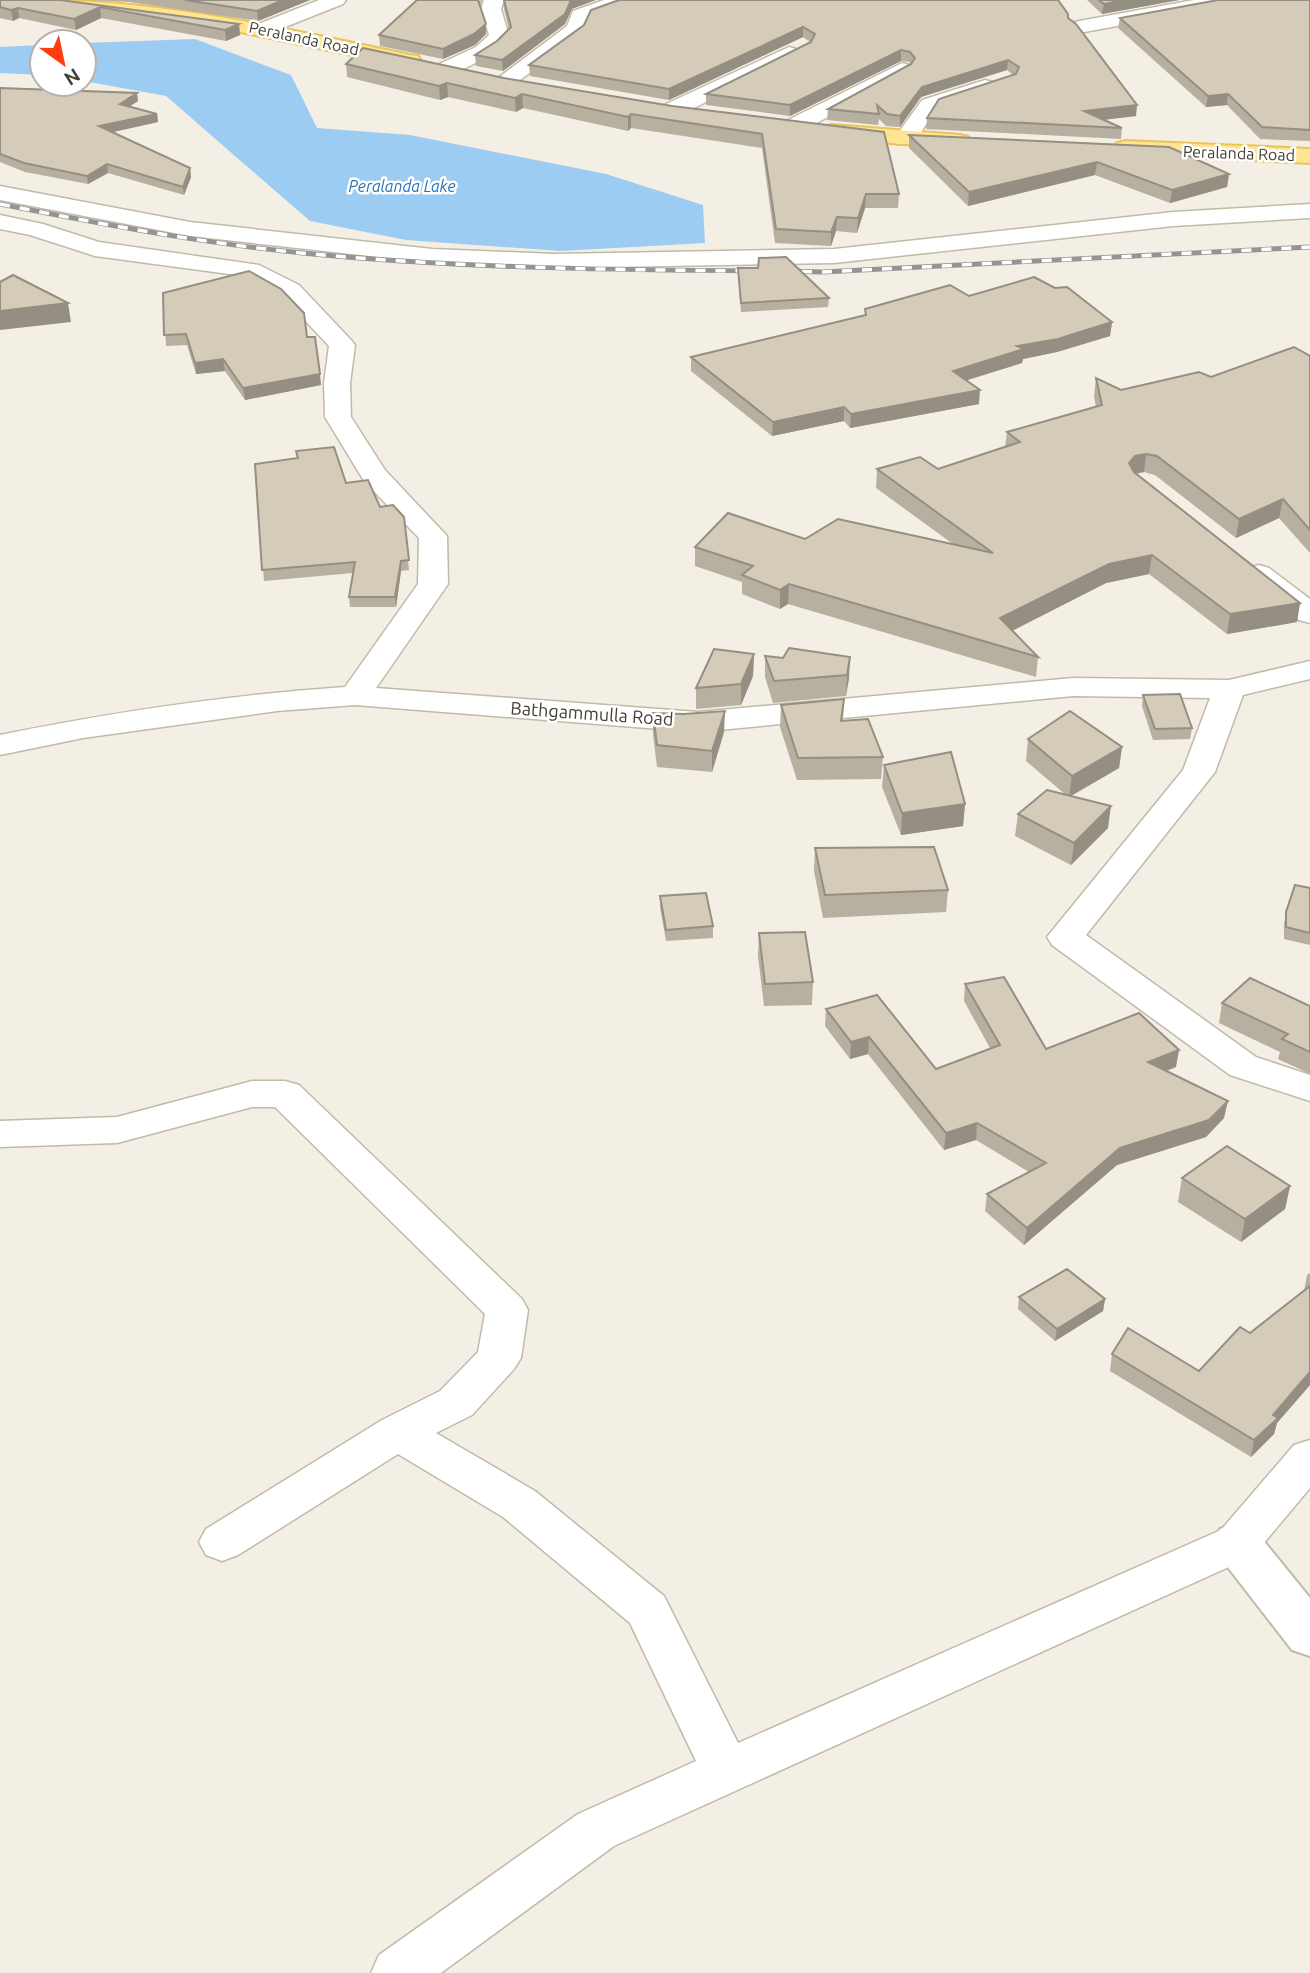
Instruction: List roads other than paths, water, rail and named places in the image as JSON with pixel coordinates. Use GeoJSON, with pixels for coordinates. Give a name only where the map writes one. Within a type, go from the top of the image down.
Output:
{"type":"FeatureCollection","features":[{"type":"Feature","properties":{"kind":"main road","name":"Peralanda Road"},"geometry":{"type":"LineString","coordinates":[[47,0],[175,15],[263,29],[530,86]]}},
{"type":"Feature","properties":{"kind":"main road"},"geometry":{"type":"LineString","coordinates":[[646,106],[712,116]]}},
{"type":"Feature","properties":{"kind":"main road"},"geometry":{"type":"LineString","coordinates":[[766,123],[905,139],[987,143]]}},
{"type":"Feature","properties":{"kind":"main road","name":"Peralanda Road"},"geometry":{"type":"LineString","coordinates":[[1098,147],[1310,156]]}},
{"type":"Feature","properties":{"kind":"street"},"geometry":{"type":"LineString","coordinates":[[263,29],[337,0]]}},
{"type":"Feature","properties":{"kind":"street"},"geometry":{"type":"LineString","coordinates":[[444,69],[483,51],[499,36],[491,9],[494,0]]}},
{"type":"Feature","properties":{"kind":"street"},"geometry":{"type":"LineString","coordinates":[[505,82],[576,29],[580,15],[622,0]]}},
{"type":"Feature","properties":{"kind":"street"},"geometry":{"type":"LineString","coordinates":[[1079,27],[1226,0]]}},
{"type":"Feature","properties":{"kind":"street"},"geometry":{"type":"LineString","coordinates":[[672,110],[802,47]]}},
{"type":"Feature","properties":{"kind":"street"},"geometry":{"type":"LineString","coordinates":[[792,127],[902,69]]}},
{"type":"Feature","properties":{"kind":"street"},"geometry":{"type":"LineString","coordinates":[[905,139],[929,104],[1006,79]]}},
{"type":"Feature","properties":{"kind":"street"},"geometry":{"type":"LineString","coordinates":[[0,193],[190,229],[432,256],[554,261],[834,256],[1173,219],[1310,211]]}},
{"type":"Feature","properties":{"kind":"street"},"geometry":{"type":"LineString","coordinates":[[0,222],[35,229],[95,249],[250,270],[290,290],[342,345],[337,383],[338,417],[374,475],[433,536],[433,584],[355,696]]}},
{"type":"Feature","properties":{"kind":"street"},"geometry":{"type":"LineString","coordinates":[[1237,556],[1310,614]]}},
{"type":"Feature","properties":{"kind":"street","name":"Bathgammulla Road"},"geometry":{"type":"LineString","coordinates":[[0,745],[83,728],[277,701],[355,696],[698,722],[1073,687],[1229,689],[1310,670]]}},
{"type":"Feature","properties":{"kind":"street"},"geometry":{"type":"LineString","coordinates":[[1229,689],[1199,772],[1065,937],[1242,1066],[1310,1088]]}},
{"type":"Feature","properties":{"kind":"street"},"geometry":{"type":"LineString","coordinates":[[0,1134],[117,1130],[252,1094],[285,1094],[507,1310],[499,1358],[456,1403],[398,1432],[222,1542]]}},
{"type":"Feature","properties":{"kind":"street"},"geometry":{"type":"LineString","coordinates":[[398,1432],[519,1504],[647,1610],[726,1770]]}},
{"type":"Feature","properties":{"kind":"street"},"geometry":{"type":"LineString","coordinates":[[398,1973],[596,1830],[1237,1543],[1310,1457]]}},
{"type":"Feature","properties":{"kind":"street"},"geometry":{"type":"LineString","coordinates":[[1237,1543],[1310,1635]]}},
{"type":"Feature","properties":{"kind":"water","name":"Peralanda Lake"},"geometry":{"type":"Polygon","coordinates":[[[195,39],[291,75],[317,128],[410,135],[606,174],[703,205],[705,243],[561,251],[406,240],[310,221],[166,96],[98,84],[98,42],[195,39]]]}},
{"type":"Feature","properties":{"kind":"water"},"geometry":{"type":"Polygon","coordinates":[[[28,46],[28,74],[0,73],[0,47],[28,46]]]}},
{"type":"Feature","properties":{"kind":"railway"},"geometry":{"type":"LineString","coordinates":[[0,204],[125,228],[335,256],[493,266],[758,271]]}},
{"type":"Feature","properties":{"kind":"railway"},"geometry":{"type":"LineString","coordinates":[[782,271],[823,272],[1310,247]]}}]}
